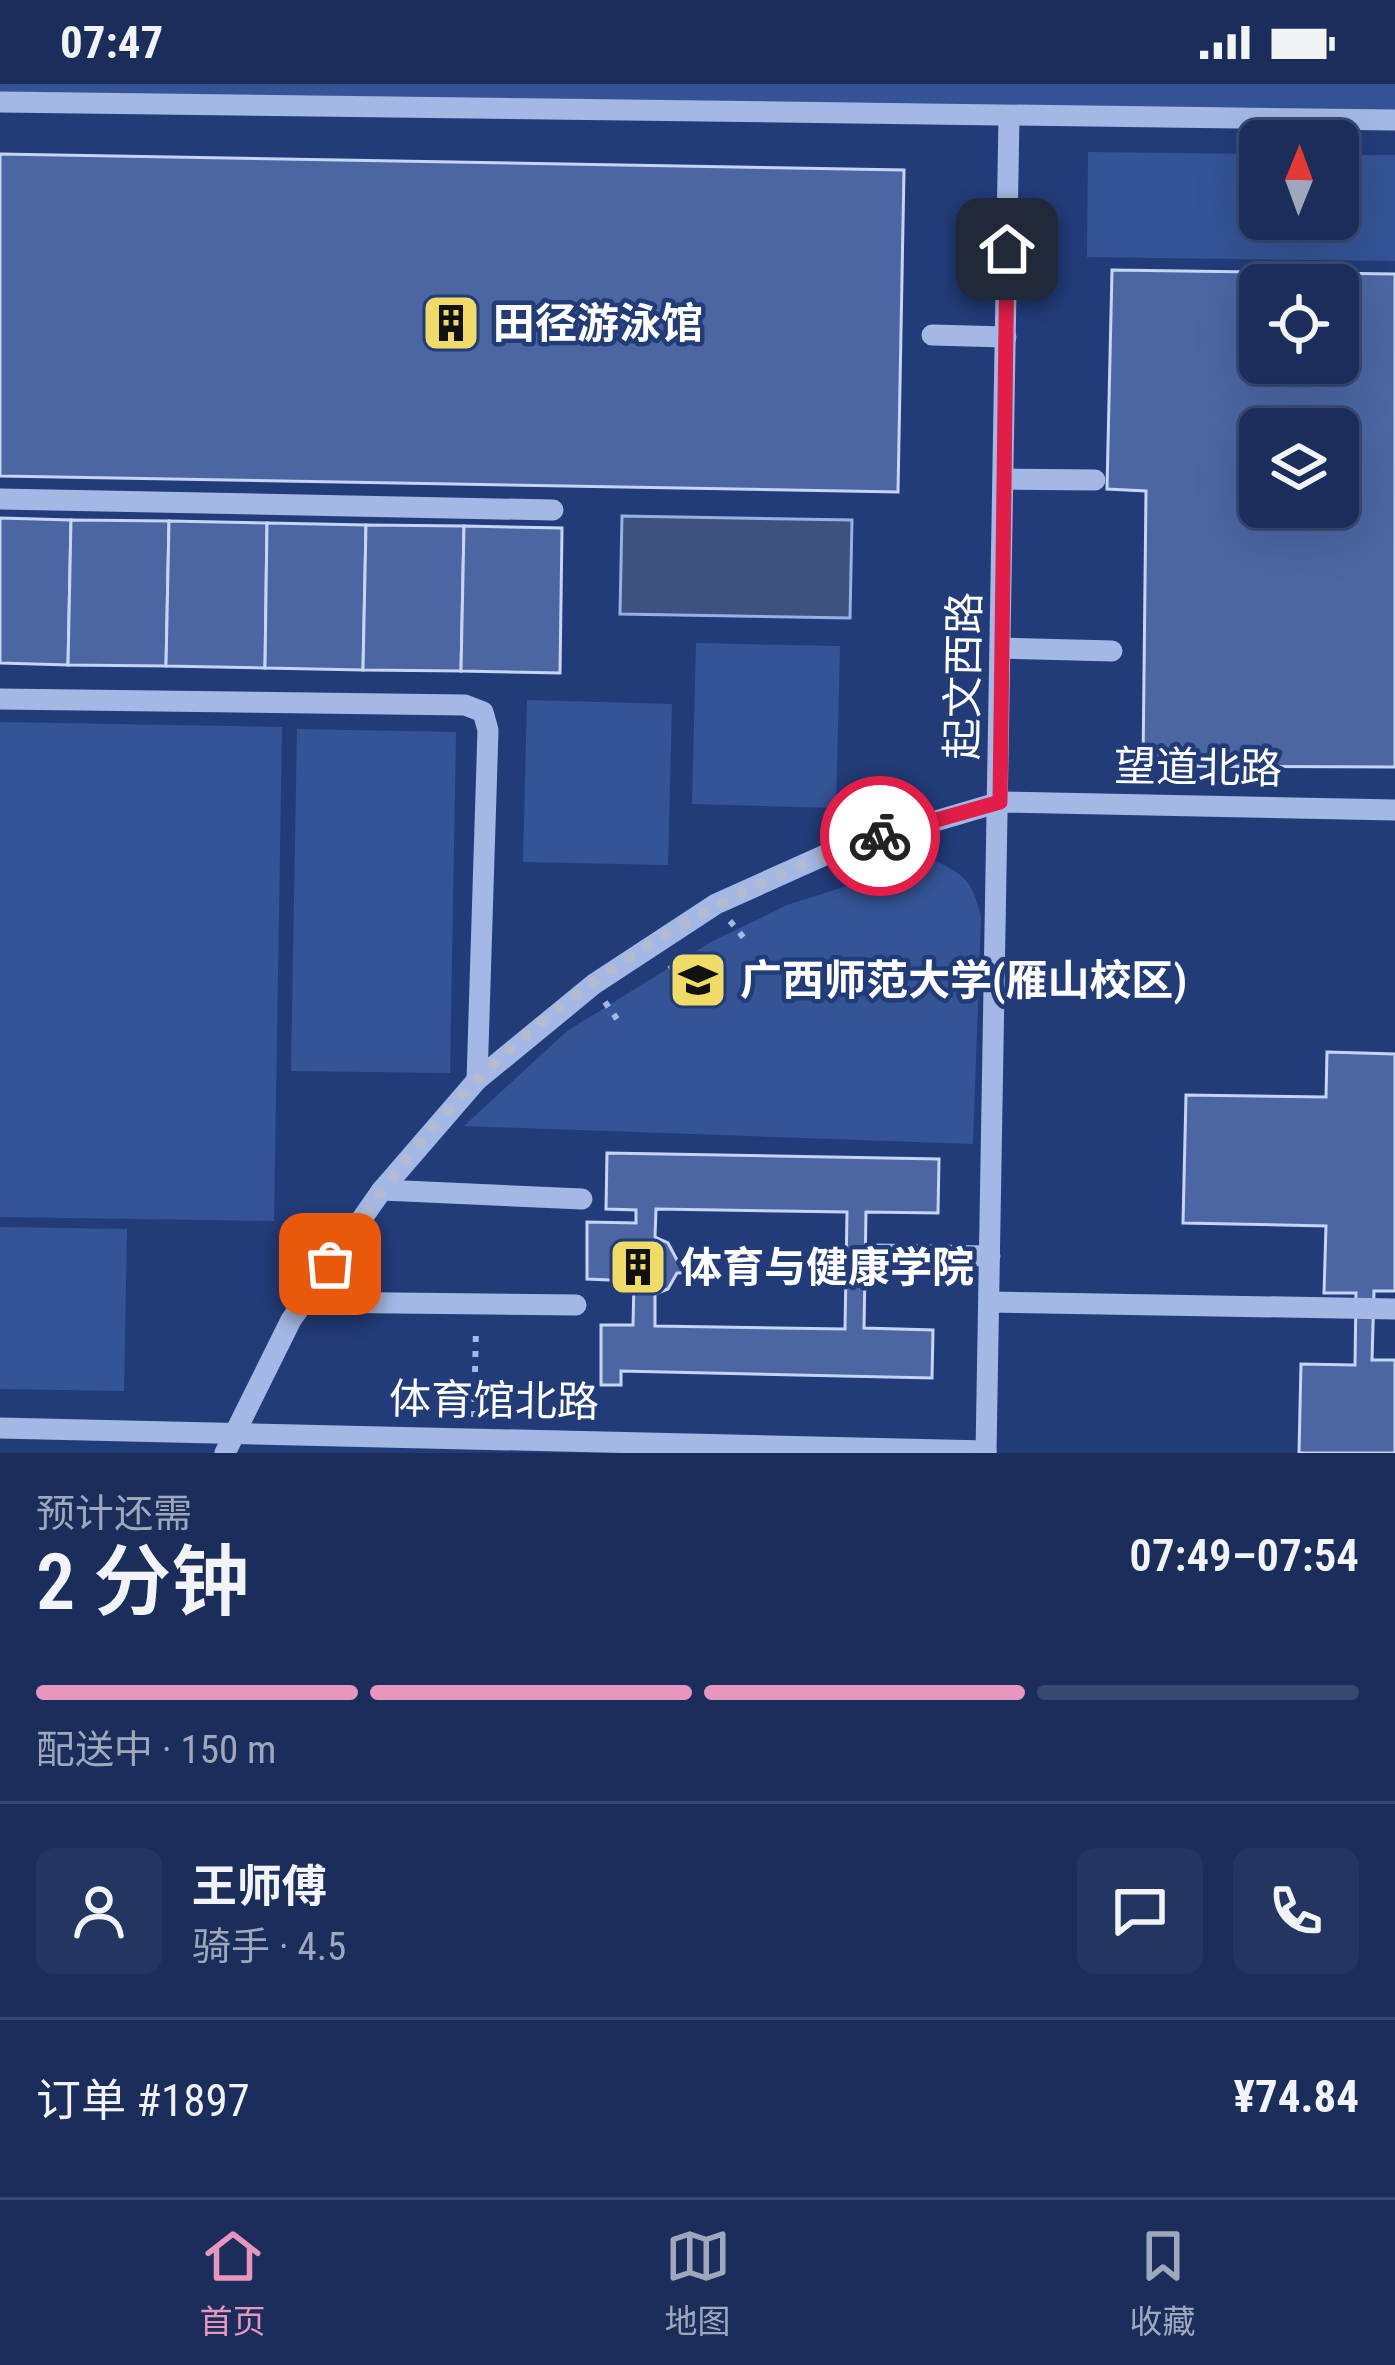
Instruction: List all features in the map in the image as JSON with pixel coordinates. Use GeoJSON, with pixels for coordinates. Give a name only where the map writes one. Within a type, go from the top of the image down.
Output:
{"type":"FeatureCollection","features":[{"type":"Feature","properties":{"kind":"street"},"geometry":{"type":"LineString","coordinates":[[0,102],[1395,120]]}},
{"type":"Feature","properties":{"kind":"street","name":"起文西路"},"geometry":{"type":"LineString","coordinates":[[986,1452],[1010,116]]}},
{"type":"Feature","properties":{"kind":"street"},"geometry":{"type":"LineString","coordinates":[[932,335],[1006,337]]}},
{"type":"Feature","properties":{"kind":"street"},"geometry":{"type":"LineString","coordinates":[[1004,479],[1095,480]]}},
{"type":"Feature","properties":{"kind":"street"},"geometry":{"type":"LineString","coordinates":[[0,499],[553,511]]}},
{"type":"Feature","properties":{"kind":"street"},"geometry":{"type":"LineString","coordinates":[[1002,649],[1112,651]]}},
{"type":"Feature","properties":{"kind":"street"},"geometry":{"type":"LineString","coordinates":[[0,699],[465,705],[483,712],[488,730],[477,1080]]}},
{"type":"Feature","properties":{"kind":"street","name":"望道北路"},"geometry":{"type":"LineString","coordinates":[[229,1443],[304,1302],[382,1190],[477,1080],[594,983],[740,892],[834,851],[1000,802],[1395,810]]}},
{"type":"Feature","properties":{"kind":"street"},"geometry":{"type":"LineString","coordinates":[[382,1190],[582,1199]]}},
{"type":"Feature","properties":{"kind":"street"},"geometry":{"type":"LineString","coordinates":[[878,1255],[990,1256]]}},
{"type":"Feature","properties":{"kind":"street"},"geometry":{"type":"LineString","coordinates":[[304,1302],[576,1305]]}},
{"type":"Feature","properties":{"kind":"street"},"geometry":{"type":"LineString","coordinates":[[989,1302],[1395,1309]]}},
{"type":"Feature","properties":{"kind":"street","name":"体育馆北路"},"geometry":{"type":"LineString","coordinates":[[0,1428],[229,1443],[473,1439],[986,1452]]}},
{"type":"Feature","properties":{"kind":"path"},"geometry":{"type":"LineString","coordinates":[[473,1439],[477,1304]]}},
{"type":"Feature","properties":{"kind":"shaded area"},"geometry":{"type":"Polygon","coordinates":[[[0,84],[1395,84],[1395,120],[0,102],[0,84]]]}},
{"type":"Feature","properties":{"kind":"shaded area"},"geometry":{"type":"Polygon","coordinates":[[[1088,152],[1239,154],[1239,240],[1359,240],[1359,155],[1395,155],[1395,261],[1087,257],[1088,152]]]}},
{"type":"Feature","properties":{"kind":"shaded area"},"geometry":{"type":"Polygon","coordinates":[[[622,516],[852,520],[850,618],[620,614],[622,516]]]}},
{"type":"Feature","properties":{"kind":"shaded area"},"geometry":{"type":"Polygon","coordinates":[[[696,643],[840,646],[836,808],[692,804],[696,643]]]}},
{"type":"Feature","properties":{"kind":"shaded area"},"geometry":{"type":"Polygon","coordinates":[[[527,700],[672,704],[668,865],[523,862],[527,700]]]}},
{"type":"Feature","properties":{"kind":"shaded area"},"geometry":{"type":"Polygon","coordinates":[[[0,722],[282,727],[274,1221],[0,1217],[0,722]]]}},
{"type":"Feature","properties":{"kind":"shaded area"},"geometry":{"type":"Polygon","coordinates":[[[297,729],[456,732],[450,1073],[291,1071],[297,729]]]}},
{"type":"Feature","properties":{"kind":"shaded area"},"geometry":{"type":"Polygon","coordinates":[[[932,859],[966,880],[981,917],[973,1144],[464,1126],[567,1031],[711,942],[787,905],[932,859]]]}},
{"type":"Feature","properties":{"kind":"shaded area"},"geometry":{"type":"Polygon","coordinates":[[[0,1227],[127,1229],[124,1391],[0,1389],[0,1227]]]}},
{"type":"Feature","properties":{"kind":"building","name":"田径游泳馆"},"geometry":{"type":"Polygon","coordinates":[[[0,154],[904,170],[898,492],[0,476],[0,154]]]}},
{"type":"Feature","properties":{"kind":"building"},"geometry":{"type":"Polygon","coordinates":[[[1112,270],[1239,272],[1239,384],[1359,384],[1359,273],[1395,274],[1395,767],[1143,766],[1146,491],[1107,489],[1112,270]]]}},
{"type":"Feature","properties":{"kind":"building"},"geometry":{"type":"Polygon","coordinates":[[[0,518],[71,520],[68,665],[0,663],[0,518]]]}},
{"type":"Feature","properties":{"kind":"building"},"geometry":{"type":"Polygon","coordinates":[[[71,520],[169,521],[166,666],[68,665],[71,520]]]}},
{"type":"Feature","properties":{"kind":"building"},"geometry":{"type":"Polygon","coordinates":[[[169,521],[267,523],[265,668],[166,666],[169,521]]]}},
{"type":"Feature","properties":{"kind":"building"},"geometry":{"type":"Polygon","coordinates":[[[267,523],[366,525],[363,670],[265,668],[267,523]]]}},
{"type":"Feature","properties":{"kind":"building"},"geometry":{"type":"Polygon","coordinates":[[[366,525],[464,526],[461,671],[363,670],[366,525]]]}},
{"type":"Feature","properties":{"kind":"building"},"geometry":{"type":"Polygon","coordinates":[[[464,526],[562,528],[560,673],[461,671],[464,526]]]}},
{"type":"Feature","properties":{"kind":"building"},"geometry":{"type":"Polygon","coordinates":[[[1327,1052],[1395,1054],[1395,1291],[1374,1291],[1372,1360],[1395,1360],[1395,1453],[1299,1453],[1301,1364],[1355,1365],[1356,1293],[1324,1293],[1326,1226],[1183,1223],[1186,1095],[1326,1097],[1327,1052]]]}},
{"type":"Feature","properties":{"kind":"building","name":"体育与健康学院"},"geometry":{"type":"Polygon","coordinates":[[[607,1153],[939,1159],[938,1213],[866,1212],[864,1328],[933,1330],[932,1378],[621,1371],[621,1385],[601,1385],[601,1325],[633,1325],[634,1281],[587,1279],[587,1222],[636,1223],[636,1210],[606,1209],[607,1153]],[[656,1209],[655,1237],[668,1243],[677,1260],[689,1261],[689,1273],[677,1273],[668,1289],[655,1294],[655,1326],[845,1329],[847,1212],[656,1209]]]}},
{"type":"Feature","properties":{"kind":"way so far"},"geometry":{"type":"LineString","coordinates":[[330,1264],[382,1190],[477,1080],[594,983],[740,892],[880,836]]}},
{"type":"Feature","properties":{"kind":"place","name":"田径游泳馆"},"geometry":{"type":"Point","coordinates":[451,323]}},
{"type":"Feature","properties":{"kind":"place","name":"广西师范大学(雁山校区)"},"geometry":{"type":"Point","coordinates":[698,980]}},
{"type":"Feature","properties":{"kind":"place","name":"体育与健康学院"},"geometry":{"type":"Point","coordinates":[638,1267]}},
{"type":"Feature","properties":{"kind":"route"},"geometry":{"type":"LineString","coordinates":[[880,836],[1000,802],[1007,249]]}}]}
